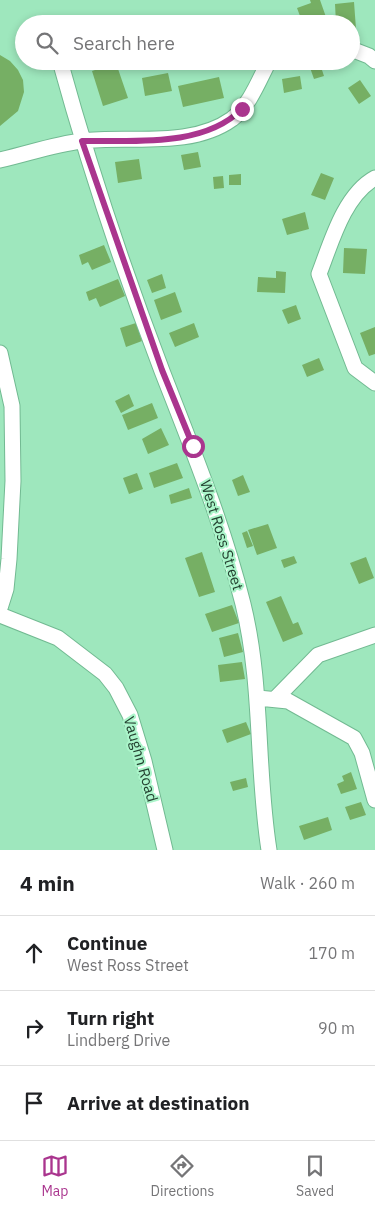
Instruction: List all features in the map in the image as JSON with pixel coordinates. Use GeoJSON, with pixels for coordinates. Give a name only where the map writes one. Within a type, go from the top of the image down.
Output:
{"type":"FeatureCollection","features":[{"type":"Feature","properties":{"kind":"street"},"geometry":{"type":"LineString","coordinates":[[360,52],[370,56],[375,62]]}},
{"type":"Feature","properties":{"kind":"street","name":"West Ross Street"},"geometry":{"type":"LineString","coordinates":[[62,70],[82,141],[162,370],[193,446],[218,519],[243,603],[251,642],[258,698],[269,850]]}},
{"type":"Feature","properties":{"kind":"street"},"geometry":{"type":"LineString","coordinates":[[0,160],[82,141],[173,138],[212,129],[233,118],[242,109],[264,70]]}},
{"type":"Feature","properties":{"kind":"street"},"geometry":{"type":"LineString","coordinates":[[375,178],[367,182],[340,218],[319,274],[355,368],[375,383]]}},
{"type":"Feature","properties":{"kind":"street"},"geometry":{"type":"LineString","coordinates":[[0,353],[12,406],[13,481],[6,589],[0,608]]}},
{"type":"Feature","properties":{"kind":"street","name":"Vaughn Road"},"geometry":{"type":"LineString","coordinates":[[0,615],[58,638],[105,674],[116,688],[130,715],[142,752],[165,850]]}},
{"type":"Feature","properties":{"kind":"street"},"geometry":{"type":"LineString","coordinates":[[276,699],[318,655],[375,635]]}},
{"type":"Feature","properties":{"kind":"street"},"geometry":{"type":"LineString","coordinates":[[258,698],[288,701],[354,738],[362,753],[375,800]]}},
{"type":"Feature","properties":{"kind":"building"},"geometry":{"type":"Polygon","coordinates":[[[310,0],[320,0],[325,15],[300,15],[297,8],[311,3],[310,0]]]}},
{"type":"Feature","properties":{"kind":"building"},"geometry":{"type":"Polygon","coordinates":[[[354,2],[355,15],[336,15],[335,4],[354,2]]]}},
{"type":"Feature","properties":{"kind":"building"},"geometry":{"type":"Polygon","coordinates":[[[0,55],[10,61],[15,67],[15,70],[18,70],[23,80],[24,92],[18,111],[0,126],[0,55]]]}},
{"type":"Feature","properties":{"kind":"building"},"geometry":{"type":"Polygon","coordinates":[[[118,70],[128,98],[103,106],[92,71],[118,70]]]}},
{"type":"Feature","properties":{"kind":"building"},"geometry":{"type":"Polygon","coordinates":[[[311,70],[322,70],[324,76],[314,79],[311,70]]]}},
{"type":"Feature","properties":{"kind":"building"},"geometry":{"type":"Polygon","coordinates":[[[168,73],[172,91],[145,96],[142,78],[168,73]]]}},
{"type":"Feature","properties":{"kind":"building"},"geometry":{"type":"Polygon","coordinates":[[[300,76],[302,89],[284,93],[282,79],[300,76]]]}},
{"type":"Feature","properties":{"kind":"building"},"geometry":{"type":"Polygon","coordinates":[[[219,77],[224,98],[183,107],[178,86],[219,77]]]}},
{"type":"Feature","properties":{"kind":"building"},"geometry":{"type":"Polygon","coordinates":[[[360,80],[371,96],[359,104],[348,88],[360,80]]]}},
{"type":"Feature","properties":{"kind":"building"},"geometry":{"type":"Polygon","coordinates":[[[198,152],[201,167],[184,170],[181,155],[198,152]]]}},
{"type":"Feature","properties":{"kind":"building"},"geometry":{"type":"Polygon","coordinates":[[[139,159],[142,179],[118,183],[115,162],[139,159]]]}},
{"type":"Feature","properties":{"kind":"building"},"geometry":{"type":"Polygon","coordinates":[[[321,173],[334,178],[325,200],[311,195],[321,173]]]}},
{"type":"Feature","properties":{"kind":"building"},"geometry":{"type":"Polygon","coordinates":[[[241,174],[241,185],[229,185],[229,175],[241,174]]]}},
{"type":"Feature","properties":{"kind":"building"},"geometry":{"type":"Polygon","coordinates":[[[223,176],[224,188],[214,189],[213,177],[223,176]]]}},
{"type":"Feature","properties":{"kind":"building"},"geometry":{"type":"Polygon","coordinates":[[[305,212],[309,229],[287,235],[282,219],[305,212]]]}},
{"type":"Feature","properties":{"kind":"building"},"geometry":{"type":"Polygon","coordinates":[[[104,245],[111,262],[92,270],[88,262],[82,265],[79,255],[104,245]]]}},
{"type":"Feature","properties":{"kind":"building"},"geometry":{"type":"Polygon","coordinates":[[[344,248],[367,249],[365,274],[343,273],[344,248]]]}},
{"type":"Feature","properties":{"kind":"building"},"geometry":{"type":"Polygon","coordinates":[[[276,271],[286,272],[285,293],[257,292],[258,277],[276,278],[276,271]]]}},
{"type":"Feature","properties":{"kind":"building"},"geometry":{"type":"Polygon","coordinates":[[[162,274],[166,288],[152,293],[147,280],[162,274]]]}},
{"type":"Feature","properties":{"kind":"building"},"geometry":{"type":"Polygon","coordinates":[[[118,279],[125,296],[100,307],[96,298],[89,301],[86,292],[118,279]]]}},
{"type":"Feature","properties":{"kind":"building"},"geometry":{"type":"Polygon","coordinates":[[[175,292],[182,312],[161,320],[154,300],[175,292]]]}},
{"type":"Feature","properties":{"kind":"building"},"geometry":{"type":"Polygon","coordinates":[[[296,305],[301,319],[288,324],[282,310],[296,305]]]}},
{"type":"Feature","properties":{"kind":"building"},"geometry":{"type":"Polygon","coordinates":[[[136,323],[142,341],[126,347],[120,328],[136,323]]]}},
{"type":"Feature","properties":{"kind":"building"},"geometry":{"type":"Polygon","coordinates":[[[194,323],[199,337],[175,347],[169,333],[194,323]]]}},
{"type":"Feature","properties":{"kind":"building"},"geometry":{"type":"Polygon","coordinates":[[[375,327],[375,354],[369,356],[360,333],[375,327]]]}},
{"type":"Feature","properties":{"kind":"building"},"geometry":{"type":"Polygon","coordinates":[[[319,358],[324,370],[307,377],[302,365],[319,358]]]}},
{"type":"Feature","properties":{"kind":"building"},"geometry":{"type":"Polygon","coordinates":[[[129,394],[134,406],[121,413],[115,401],[129,394]]]}},
{"type":"Feature","properties":{"kind":"building"},"geometry":{"type":"Polygon","coordinates":[[[152,403],[158,418],[128,430],[122,415],[152,403]]]}},
{"type":"Feature","properties":{"kind":"building"},"geometry":{"type":"Polygon","coordinates":[[[161,428],[169,445],[148,454],[142,439],[161,428]]]}},
{"type":"Feature","properties":{"kind":"building"},"geometry":{"type":"Polygon","coordinates":[[[177,463],[183,478],[154,488],[149,473],[177,463]]]}},
{"type":"Feature","properties":{"kind":"building"},"geometry":{"type":"Polygon","coordinates":[[[137,473],[143,489],[129,494],[123,478],[137,473]]]}},
{"type":"Feature","properties":{"kind":"building"},"geometry":{"type":"Polygon","coordinates":[[[243,475],[250,492],[238,496],[232,480],[243,475]]]}},
{"type":"Feature","properties":{"kind":"building"},"geometry":{"type":"Polygon","coordinates":[[[189,488],[192,498],[171,504],[169,495],[189,488]]]}},
{"type":"Feature","properties":{"kind":"building"},"geometry":{"type":"Polygon","coordinates":[[[268,524],[277,548],[257,555],[248,530],[268,524]]]}},
{"type":"Feature","properties":{"kind":"building"},"geometry":{"type":"Polygon","coordinates":[[[247,531],[253,546],[247,548],[242,533],[247,531]]]}},
{"type":"Feature","properties":{"kind":"building"},"geometry":{"type":"Polygon","coordinates":[[[202,552],[215,592],[199,597],[185,558],[202,552]]]}},
{"type":"Feature","properties":{"kind":"building"},"geometry":{"type":"Polygon","coordinates":[[[294,556],[297,563],[284,568],[281,560],[294,556]]]}},
{"type":"Feature","properties":{"kind":"building"},"geometry":{"type":"Polygon","coordinates":[[[366,557],[374,578],[359,584],[350,563],[366,557]]]}},
{"type":"Feature","properties":{"kind":"building"},"geometry":{"type":"Polygon","coordinates":[[[281,596],[293,624],[298,622],[303,634],[283,642],[266,602],[281,596]]]}},
{"type":"Feature","properties":{"kind":"building"},"geometry":{"type":"Polygon","coordinates":[[[232,605],[239,623],[212,632],[205,614],[232,605]]]}},
{"type":"Feature","properties":{"kind":"building"},"geometry":{"type":"Polygon","coordinates":[[[238,633],[243,652],[224,657],[219,638],[238,633]]]}},
{"type":"Feature","properties":{"kind":"building"},"geometry":{"type":"Polygon","coordinates":[[[242,662],[245,679],[220,682],[218,665],[242,662]]]}},
{"type":"Feature","properties":{"kind":"building"},"geometry":{"type":"Polygon","coordinates":[[[246,722],[251,734],[227,743],[222,730],[246,722]]]}},
{"type":"Feature","properties":{"kind":"building"},"geometry":{"type":"Polygon","coordinates":[[[351,772],[357,789],[341,794],[337,784],[344,781],[342,776],[351,772]]]}},
{"type":"Feature","properties":{"kind":"building"},"geometry":{"type":"Polygon","coordinates":[[[246,778],[248,787],[233,791],[230,782],[246,778]]]}},
{"type":"Feature","properties":{"kind":"building"},"geometry":{"type":"Polygon","coordinates":[[[361,802],[366,815],[350,820],[345,807],[361,802]]]}},
{"type":"Feature","properties":{"kind":"building"},"geometry":{"type":"Polygon","coordinates":[[[328,817],[332,830],[304,840],[299,826],[328,817]]]}},
{"type":"Feature","properties":{"kind":"route"},"geometry":{"type":"LineString","coordinates":[[193,446],[162,370],[82,141],[173,138],[212,129],[233,118],[242,109]]}}]}
